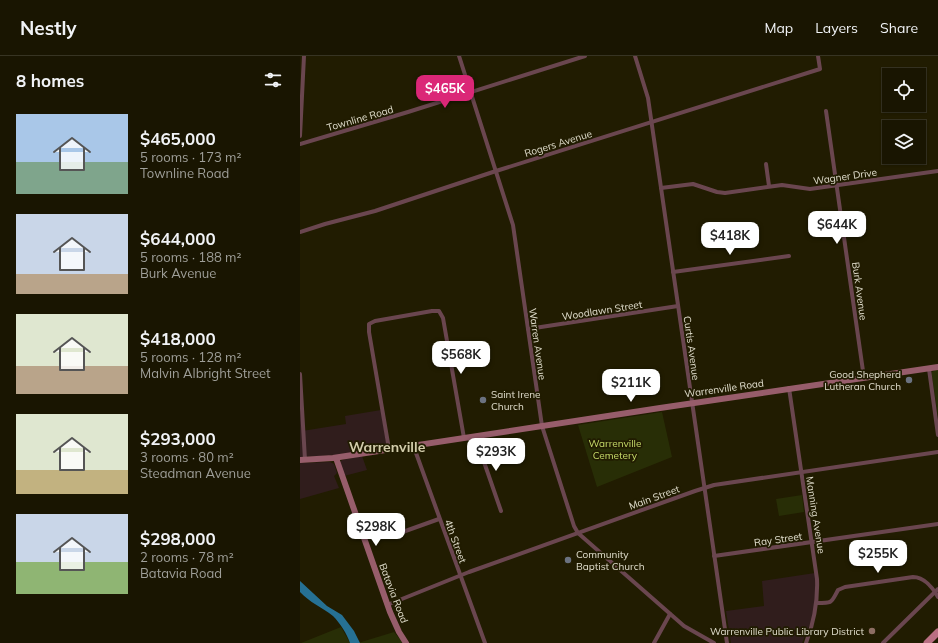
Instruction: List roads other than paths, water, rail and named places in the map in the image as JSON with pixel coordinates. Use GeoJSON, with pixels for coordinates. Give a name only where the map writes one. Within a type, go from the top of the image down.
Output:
{"type":"FeatureCollection","features":[{"type":"Feature","properties":{"kind":"main road","name":"Warrenville Road"},"geometry":{"type":"LineString","coordinates":[[303,460],[336,458],[790,388],[938,367]]}},
{"type":"Feature","properties":{"kind":"main road","name":"Batavia Road"},"geometry":{"type":"LineString","coordinates":[[336,458],[394,624],[406,643]]}},
{"type":"Feature","properties":{"kind":"main road"},"geometry":{"type":"LineString","coordinates":[[927,643],[938,632]]}},
{"type":"Feature","properties":{"kind":"street"},"geometry":{"type":"LineString","coordinates":[[300,136],[306,56]]}},
{"type":"Feature","properties":{"kind":"street","name":"Warren Avenue"},"geometry":{"type":"LineString","coordinates":[[459,56],[513,225],[542,426],[574,526],[578,533],[670,614],[688,629],[714,643]]}},
{"type":"Feature","properties":{"kind":"street","name":"Townline Road"},"geometry":{"type":"LineString","coordinates":[[300,144],[584,56]]}},
{"type":"Feature","properties":{"kind":"street","name":"Curtis Avenue"},"geometry":{"type":"LineString","coordinates":[[635,56],[648,98],[652,122],[727,643]]}},
{"type":"Feature","properties":{"kind":"street","name":"Rogers Avenue"},"geometry":{"type":"LineString","coordinates":[[300,232],[375,211],[496,171],[820,69],[818,56]]}},
{"type":"Feature","properties":{"kind":"street","name":"Burk Avenue"},"geometry":{"type":"LineString","coordinates":[[826,111],[864,378]]}},
{"type":"Feature","properties":{"kind":"street"},"geometry":{"type":"LineString","coordinates":[[766,164],[769,186]]}},
{"type":"Feature","properties":{"kind":"street","name":"Wagner Drive"},"geometry":{"type":"LineString","coordinates":[[661,188],[693,184],[717,192],[787,185],[806,189],[938,171]]}},
{"type":"Feature","properties":{"kind":"street"},"geometry":{"type":"LineString","coordinates":[[673,272],[789,256]]}},
{"type":"Feature","properties":{"kind":"street","name":"Woodlawn Street"},"geometry":{"type":"LineString","coordinates":[[528,329],[678,306]]}},
{"type":"Feature","properties":{"kind":"street"},"geometry":{"type":"LineString","coordinates":[[389,449],[368,332],[369,324],[375,321],[432,311],[439,311],[443,316],[464,438]]}},
{"type":"Feature","properties":{"kind":"street"},"geometry":{"type":"LineString","coordinates":[[929,369],[938,435]]}},
{"type":"Feature","properties":{"kind":"street"},"geometry":{"type":"LineString","coordinates":[[300,374],[303,460]]}},
{"type":"Feature","properties":{"kind":"street","name":"Manning Avenue"},"geometry":{"type":"LineString","coordinates":[[790,388],[817,579],[817,603],[813,623],[806,643]]}},
{"type":"Feature","properties":{"kind":"street"},"geometry":{"type":"LineString","coordinates":[[476,436],[501,511]]}},
{"type":"Feature","properties":{"kind":"street","name":"4th Street"},"geometry":{"type":"LineString","coordinates":[[415,445],[416,453],[439,519],[485,643]]}},
{"type":"Feature","properties":{"kind":"street","name":"Main Street"},"geometry":{"type":"LineString","coordinates":[[387,605],[468,572],[714,485],[938,452]]}},
{"type":"Feature","properties":{"kind":"street"},"geometry":{"type":"LineString","coordinates":[[397,534],[439,519]]}},
{"type":"Feature","properties":{"kind":"street","name":"Ray Street"},"geometry":{"type":"LineString","coordinates":[[714,556],[938,524]]}},
{"type":"Feature","properties":{"kind":"street"},"geometry":{"type":"LineString","coordinates":[[817,603],[826,603],[833,600],[838,590],[842,588],[913,577],[922,579],[937,591],[938,597]]}},
{"type":"Feature","properties":{"kind":"street"},"geometry":{"type":"LineString","coordinates":[[883,643],[937,591]]}},
{"type":"Feature","properties":{"kind":"street"},"geometry":{"type":"LineString","coordinates":[[654,643],[670,614]]}},
{"type":"Feature","properties":{"kind":"water"},"geometry":{"type":"Polygon","coordinates":[[[300,581],[327,606],[342,615],[354,631],[360,643],[350,643],[343,629],[333,616],[300,592],[300,581]]]}},
{"type":"Feature","properties":{"kind":"place","name":"Good Shepherd Lutheran Church"},"geometry":{"type":"Point","coordinates":[909,380]}},
{"type":"Feature","properties":{"kind":"place","name":"Saint Irene Church"},"geometry":{"type":"Point","coordinates":[483,400]}},
{"type":"Feature","properties":{"kind":"place","name":"Community Baptist Church"},"geometry":{"type":"Point","coordinates":[568,560]}},
{"type":"Feature","properties":{"kind":"place","name":"Warrenville Public Library District"},"geometry":{"type":"Point","coordinates":[872,631]}},
{"type":"Feature","properties":{"kind":"district","name":"Warrenville"},"geometry":{"type":"Point","coordinates":[387,447]}},
{"type":"Feature","properties":{"kind":"park label","name":"Warrenville Cemetery"},"geometry":{"type":"Point","coordinates":[615,448]}}]}
